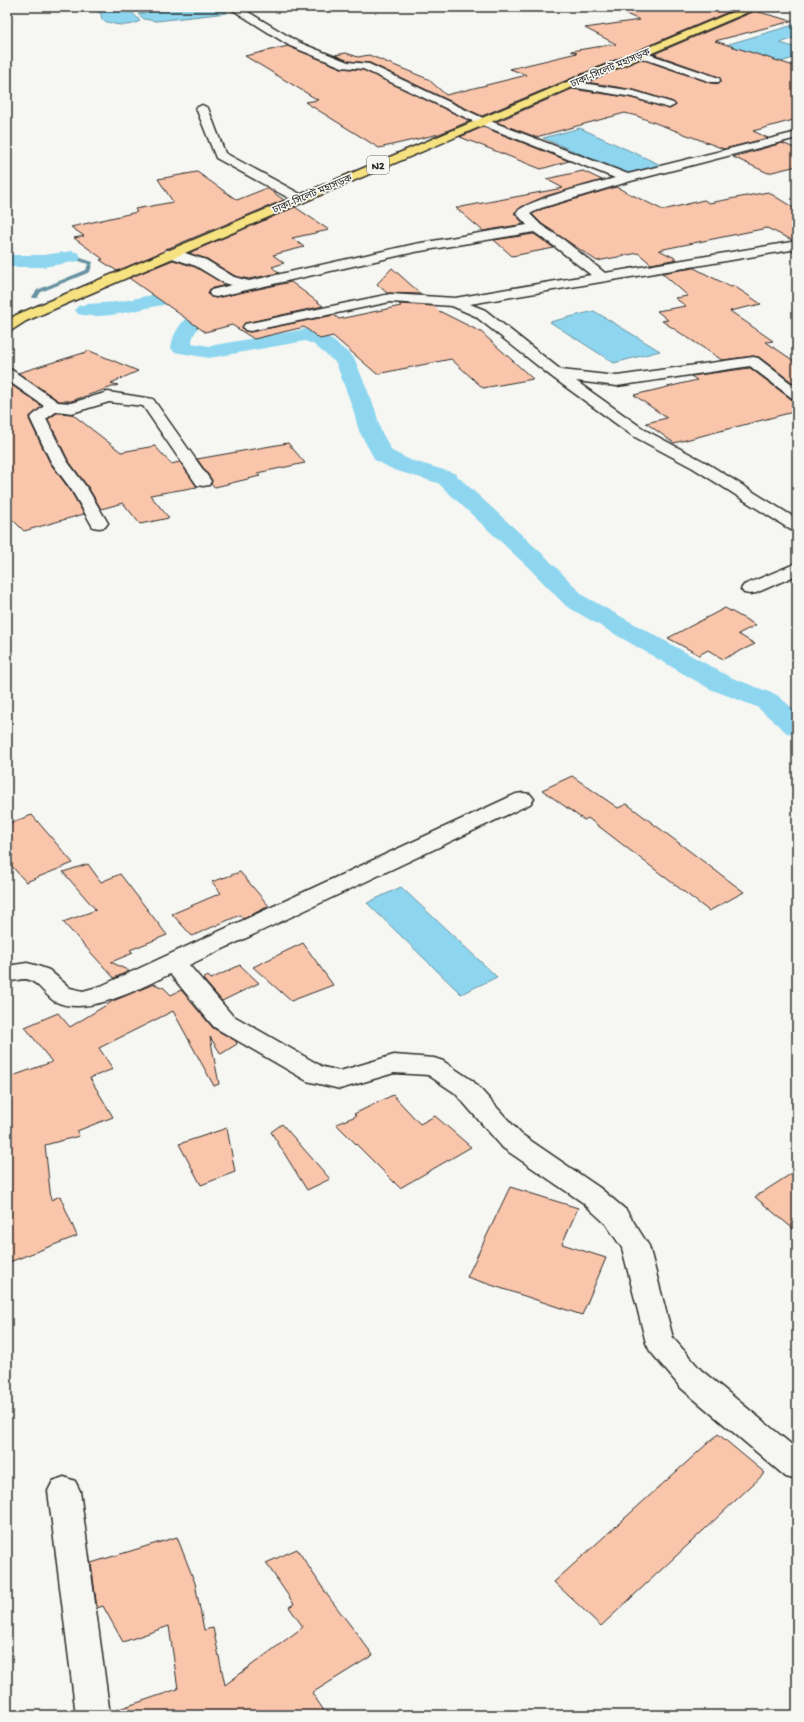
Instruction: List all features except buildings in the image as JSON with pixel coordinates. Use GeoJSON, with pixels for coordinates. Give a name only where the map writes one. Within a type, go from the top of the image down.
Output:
{"type":"FeatureCollection","features":[{"type":"Feature","properties":{"kind":"highway","name":"ঢাকা-সিলেট মহাসড়ক"},"geometry":{"type":"LineString","coordinates":[[7,327],[21,318],[171,253],[752,7]]}},
{"type":"Feature","properties":{"kind":"street"},"geometry":{"type":"LineString","coordinates":[[233,7],[294,44],[346,65],[365,66],[481,121],[627,178]]}},
{"type":"Feature","properties":{"kind":"street"},"geometry":{"type":"LineString","coordinates":[[640,54],[715,80]]}},
{"type":"Feature","properties":{"kind":"street"},"geometry":{"type":"LineString","coordinates":[[569,84],[634,94],[669,105]]}},
{"type":"Feature","properties":{"kind":"street"},"geometry":{"type":"LineString","coordinates":[[202,108],[220,155],[300,199]]}},
{"type":"Feature","properties":{"kind":"street"},"geometry":{"type":"LineString","coordinates":[[602,277],[559,243],[536,228],[522,213],[537,205],[627,178],[797,135]]}},
{"type":"Feature","properties":{"kind":"street"},"geometry":{"type":"LineString","coordinates":[[216,293],[365,259],[496,233],[536,228]]}},
{"type":"Feature","properties":{"kind":"street"},"geometry":{"type":"LineString","coordinates":[[250,327],[390,298],[454,302],[797,245]]}},
{"type":"Feature","properties":{"kind":"street"},"geometry":{"type":"LineString","coordinates":[[171,253],[201,263],[229,280],[248,286]]}},
{"type":"Feature","properties":{"kind":"street"},"geometry":{"type":"LineString","coordinates":[[454,302],[480,313],[557,374],[639,432],[699,465],[797,526]]}},
{"type":"Feature","properties":{"kind":"street"},"geometry":{"type":"LineString","coordinates":[[557,374],[617,381],[753,361],[797,395]]}},
{"type":"Feature","properties":{"kind":"street"},"geometry":{"type":"LineString","coordinates":[[7,373],[54,406],[72,408],[108,397],[148,402],[203,481]]}},
{"type":"Feature","properties":{"kind":"street"},"geometry":{"type":"LineString","coordinates":[[54,406],[38,418],[59,462],[79,488],[99,523]]}},
{"type":"Feature","properties":{"kind":"street"},"geometry":{"type":"LineString","coordinates":[[750,589],[797,568]]}},
{"type":"Feature","properties":{"kind":"street"},"geometry":{"type":"LineString","coordinates":[[7,974],[27,972],[42,976],[63,995],[83,999],[108,992],[174,963],[523,799]]}},
{"type":"Feature","properties":{"kind":"street"},"geometry":{"type":"LineString","coordinates":[[174,963],[223,1021],[316,1075],[340,1080],[394,1064],[434,1067],[464,1087],[512,1141],[591,1194],[616,1217],[635,1246],[660,1343],[691,1379],[797,1467]]}},
{"type":"Feature","properties":{"kind":"street"},"geometry":{"type":"LineString","coordinates":[[64,1491],[94,1715]]}},
{"type":"Feature","properties":{"kind":"water"},"geometry":{"type":"Polygon","coordinates":[[[122,7],[129,9],[140,21],[126,25],[111,23],[102,20],[101,14],[96,10],[122,7]]]}},
{"type":"Feature","properties":{"kind":"water"},"geometry":{"type":"Polygon","coordinates":[[[180,7],[223,7],[227,13],[156,21],[144,19],[138,14],[180,7]]]}},
{"type":"Feature","properties":{"kind":"water"},"geometry":{"type":"Polygon","coordinates":[[[797,24],[797,37],[780,43],[797,48],[797,57],[741,74],[695,54],[797,24]]]}},
{"type":"Feature","properties":{"kind":"water"},"geometry":{"type":"Polygon","coordinates":[[[580,128],[663,166],[628,174],[543,138],[580,128]]]}},
{"type":"Feature","properties":{"kind":"water"},"geometry":{"type":"Polygon","coordinates":[[[594,311],[660,351],[614,363],[550,322],[594,311]]]}},
{"type":"Feature","properties":{"kind":"water"},"geometry":{"type":"Polygon","coordinates":[[[401,887],[497,977],[461,994],[367,903],[401,887]]]}},
{"type":"Feature","properties":{"kind":"waterway"},"geometry":{"type":"LineString","coordinates":[[35,297],[39,291],[88,271],[91,263],[72,257]]}},
{"type":"Feature","properties":{"kind":"waterway"},"geometry":{"type":"LineString","coordinates":[[7,261],[43,261],[72,257]]}},
{"type":"Feature","properties":{"kind":"waterway"},"geometry":{"type":"LineString","coordinates":[[85,310],[122,307],[173,297],[184,296],[205,298],[208,307],[192,322],[182,337],[181,348],[209,352],[306,335],[320,340],[345,360],[364,409],[370,431],[383,455],[402,465],[446,478],[538,563],[575,601],[720,683],[767,701],[797,727]]}}]}
